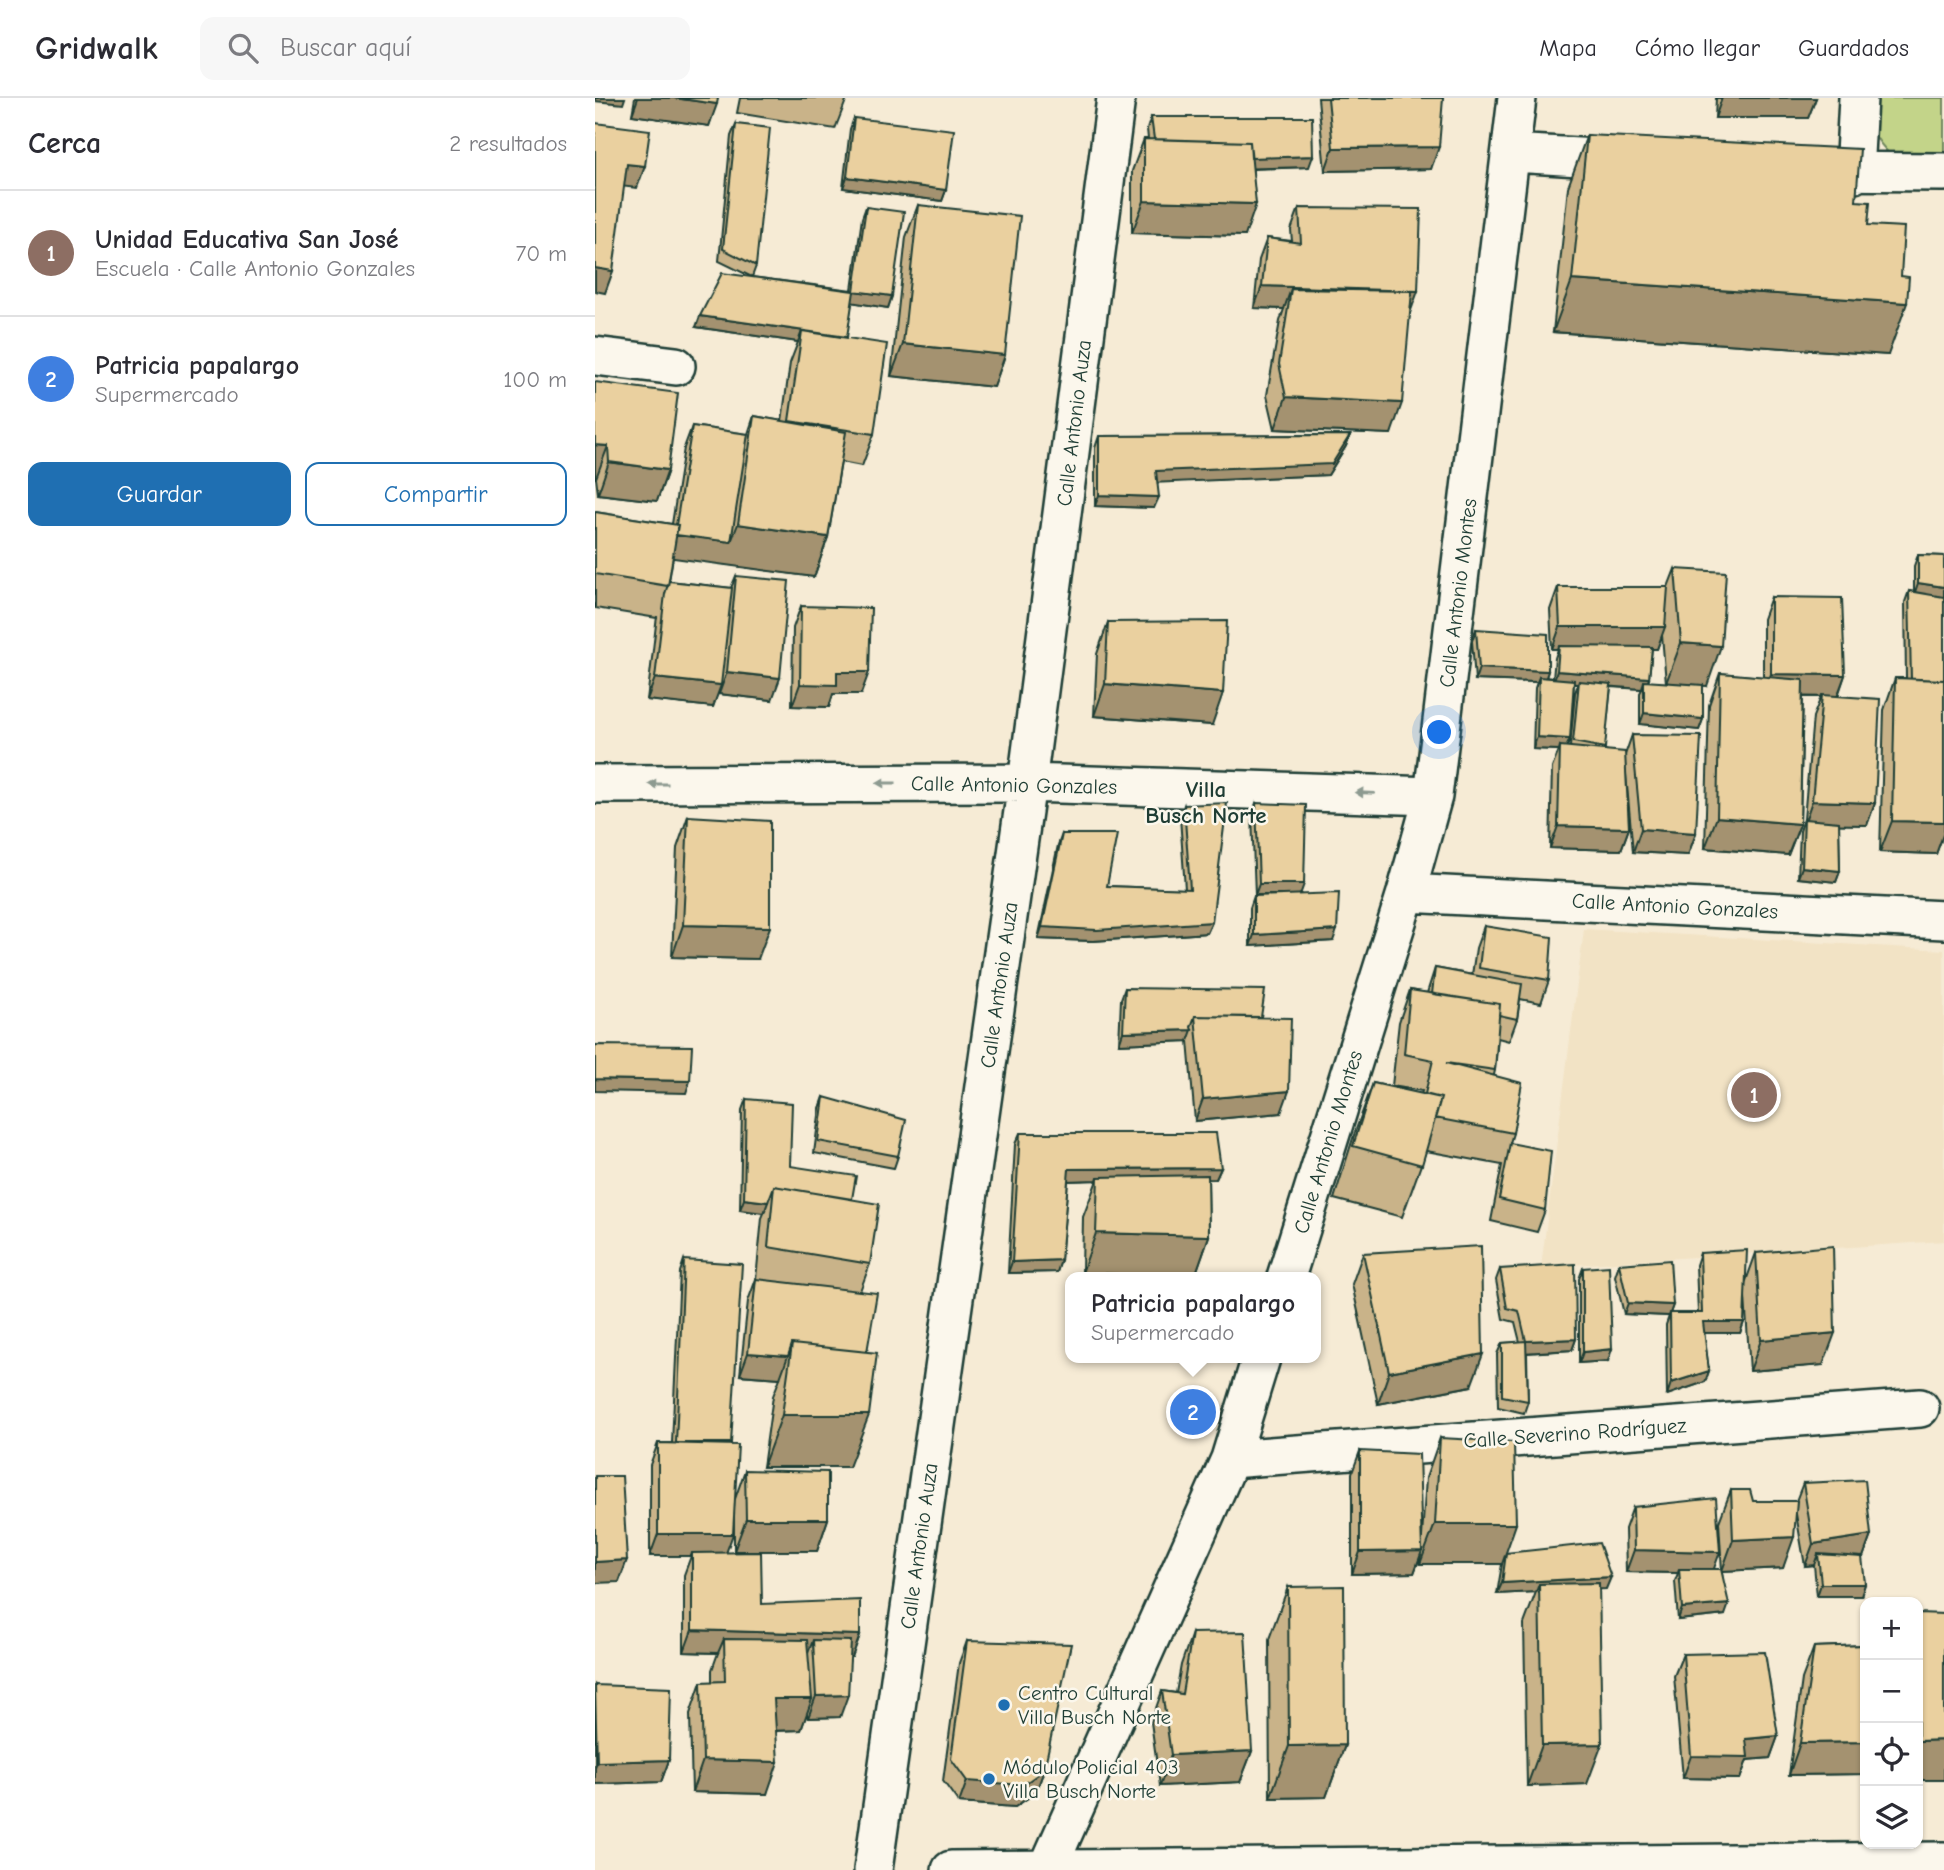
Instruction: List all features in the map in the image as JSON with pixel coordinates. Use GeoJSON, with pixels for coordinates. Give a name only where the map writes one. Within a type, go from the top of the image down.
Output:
{"type":"FeatureCollection","features":[{"type":"Feature","properties":{"kind":"street","name":"Calle Antonio Auza"},"geometry":{"type":"LineString","coordinates":[[873,1870],[1027,783],[1117,98]]}},
{"type":"Feature","properties":{"kind":"street","name":"Calle Antonio Montes"},"geometry":{"type":"LineString","coordinates":[[1288,1272],[1406,893],[1433,796],[1517,98]]}},
{"type":"Feature","properties":{"kind":"street"},"geometry":{"type":"LineString","coordinates":[[1854,174],[1858,98]]}},
{"type":"Feature","properties":{"kind":"street"},"geometry":{"type":"LineString","coordinates":[[1511,153],[1662,162]]}},
{"type":"Feature","properties":{"kind":"street"},"geometry":{"type":"LineString","coordinates":[[1772,169],[1854,174],[1944,172]]}},
{"type":"Feature","properties":{"kind":"street"},"geometry":{"type":"LineString","coordinates":[[595,356],[676,366]]}},
{"type":"Feature","properties":{"kind":"street","name":"Calle Antonio Gonzales"},"geometry":{"type":"LineString","coordinates":[[595,784],[1027,783],[1433,796]]}},
{"type":"Feature","properties":{"kind":"street","name":"Calle Antonio Gonzales"},"geometry":{"type":"LineString","coordinates":[[1406,893],[1944,920]]}},
{"type":"Feature","properties":{"kind":"street"},"geometry":{"type":"LineString","coordinates":[[1047,1870],[1230,1459],[1259,1363]]}},
{"type":"Feature","properties":{"kind":"street","name":"Calle Severino Rodríguez"},"geometry":{"type":"LineString","coordinates":[[1230,1459],[1920,1408]]}},
{"type":"Feature","properties":{"kind":"street"},"geometry":{"type":"LineString","coordinates":[[951,1870],[1944,1861]]}},
{"type":"Feature","properties":{"kind":"shaded area"},"geometry":{"type":"Polygon","coordinates":[[[1584,929],[1944,950],[1944,1241],[1541,1267],[1584,929]]]}},
{"type":"Feature","properties":{"kind":"green space"},"geometry":{"type":"Polygon","coordinates":[[[1872,98],[1944,98],[1944,154],[1893,157],[1873,131],[1872,98]]]}},
{"type":"Feature","properties":{"kind":"building"},"geometry":{"type":"Polygon","coordinates":[[[674,98],[718,98],[717,104],[674,98]]]}},
{"type":"Feature","properties":{"kind":"building"},"geometry":{"type":"Polygon","coordinates":[[[1328,98],[1443,98],[1439,147],[1333,148],[1328,98]]]}},
{"type":"Feature","properties":{"kind":"building"},"geometry":{"type":"Polygon","coordinates":[[[1151,117],[1312,117],[1313,156],[1251,158],[1250,142],[1154,139],[1151,117]]]}},
{"type":"Feature","properties":{"kind":"building"},"geometry":{"type":"Polygon","coordinates":[[[854,118],[954,130],[946,190],[847,177],[854,118]]]}},
{"type":"Feature","properties":{"kind":"building"},"geometry":{"type":"Polygon","coordinates":[[[595,123],[650,130],[645,166],[627,164],[613,271],[595,268],[595,123]]]}},
{"type":"Feature","properties":{"kind":"building"},"geometry":{"type":"Polygon","coordinates":[[[736,124],[770,128],[756,266],[723,249],[736,124]]]}},
{"type":"Feature","properties":{"kind":"building"},"geometry":{"type":"Polygon","coordinates":[[[1587,135],[1860,149],[1856,201],[1870,202],[1868,225],[1904,227],[1901,276],[1909,277],[1907,303],[1572,280],[1587,135]]]}},
{"type":"Feature","properties":{"kind":"building"},"geometry":{"type":"Polygon","coordinates":[[[1144,139],[1250,142],[1256,204],[1144,201],[1144,139]]]}},
{"type":"Feature","properties":{"kind":"building"},"geometry":{"type":"Polygon","coordinates":[[[918,205],[1020,216],[1005,355],[903,344],[918,205]]]}},
{"type":"Feature","properties":{"kind":"building"},"geometry":{"type":"Polygon","coordinates":[[[866,207],[904,212],[892,296],[854,291],[866,207]]]}},
{"type":"Feature","properties":{"kind":"building"},"geometry":{"type":"Polygon","coordinates":[[[1299,208],[1421,209],[1418,291],[1262,286],[1267,238],[1301,243],[1299,208]]]}},
{"type":"Feature","properties":{"kind":"building"},"geometry":{"type":"Polygon","coordinates":[[[722,273],[854,291],[847,337],[700,316],[722,273]]]}},
{"type":"Feature","properties":{"kind":"building"},"geometry":{"type":"Polygon","coordinates":[[[1291,289],[1412,291],[1402,403],[1286,397],[1279,364],[1291,289]]]}},
{"type":"Feature","properties":{"kind":"building"},"geometry":{"type":"Polygon","coordinates":[[[802,331],[887,344],[874,434],[789,421],[802,331]]]}},
{"type":"Feature","properties":{"kind":"building"},"geometry":{"type":"Polygon","coordinates":[[[595,382],[678,393],[668,470],[609,462],[608,446],[595,445],[595,382]]]}},
{"type":"Feature","properties":{"kind":"building"},"geometry":{"type":"Polygon","coordinates":[[[754,416],[846,432],[828,537],[738,524],[754,416]]]}},
{"type":"Feature","properties":{"kind":"building"},"geometry":{"type":"Polygon","coordinates":[[[692,426],[748,434],[731,542],[676,535],[692,426]]]}},
{"type":"Feature","properties":{"kind":"building"},"geometry":{"type":"Polygon","coordinates":[[[1350,435],[1332,464],[1156,471],[1159,497],[1099,495],[1099,436],[1350,435]]]}},
{"type":"Feature","properties":{"kind":"building"},"geometry":{"type":"Polygon","coordinates":[[[595,512],[678,525],[668,586],[595,574],[595,512]]]}},
{"type":"Feature","properties":{"kind":"building"},"geometry":{"type":"Polygon","coordinates":[[[1918,555],[1944,556],[1944,587],[1918,583],[1918,555]]]}},
{"type":"Feature","properties":{"kind":"building"},"geometry":{"type":"Polygon","coordinates":[[[1675,569],[1726,572],[1721,646],[1681,643],[1675,569]]]}},
{"type":"Feature","properties":{"kind":"building"},"geometry":{"type":"Polygon","coordinates":[[[736,576],[789,581],[780,678],[727,672],[736,576]]]}},
{"type":"Feature","properties":{"kind":"building"},"geometry":{"type":"Polygon","coordinates":[[[669,581],[732,588],[721,685],[655,678],[665,594],[669,581]]]}},
{"type":"Feature","properties":{"kind":"building"},"geometry":{"type":"Polygon","coordinates":[[[1558,587],[1668,587],[1665,627],[1560,627],[1558,587]]]}},
{"type":"Feature","properties":{"kind":"building"},"geometry":{"type":"Polygon","coordinates":[[[1909,591],[1944,597],[1944,680],[1911,679],[1909,591]]]}},
{"type":"Feature","properties":{"kind":"building"},"geometry":{"type":"Polygon","coordinates":[[[1771,597],[1842,598],[1845,675],[1771,674],[1771,597]]]}},
{"type":"Feature","properties":{"kind":"building"},"geometry":{"type":"Polygon","coordinates":[[[801,606],[871,608],[869,672],[837,672],[837,685],[800,684],[801,606]]]}},
{"type":"Feature","properties":{"kind":"building"},"geometry":{"type":"Polygon","coordinates":[[[1227,621],[1223,693],[1105,684],[1108,622],[1227,621]]]}},
{"type":"Feature","properties":{"kind":"building"},"geometry":{"type":"Polygon","coordinates":[[[1476,629],[1548,634],[1548,671],[1479,668],[1476,629]]]}},
{"type":"Feature","properties":{"kind":"building"},"geometry":{"type":"Polygon","coordinates":[[[1559,646],[1652,647],[1649,678],[1557,671],[1559,646]]]}},
{"type":"Feature","properties":{"kind":"building"},"geometry":{"type":"Polygon","coordinates":[[[1720,673],[1803,680],[1800,824],[1717,817],[1720,673]]]}},
{"type":"Feature","properties":{"kind":"building"},"geometry":{"type":"Polygon","coordinates":[[[1539,677],[1574,680],[1570,739],[1537,737],[1539,677]]]}},
{"type":"Feature","properties":{"kind":"building"},"geometry":{"type":"Polygon","coordinates":[[[1895,678],[1944,680],[1944,822],[1892,821],[1895,678]]]}},
{"type":"Feature","properties":{"kind":"building"},"geometry":{"type":"Polygon","coordinates":[[[1579,681],[1611,684],[1605,748],[1573,742],[1579,681]]]}},
{"type":"Feature","properties":{"kind":"building"},"geometry":{"type":"Polygon","coordinates":[[[1644,681],[1703,685],[1703,719],[1644,713],[1644,681]]]}},
{"type":"Feature","properties":{"kind":"building"},"geometry":{"type":"Polygon","coordinates":[[[1822,695],[1880,699],[1875,803],[1812,801],[1822,695]]]}},
{"type":"Feature","properties":{"kind":"building"},"geometry":{"type":"Polygon","coordinates":[[[1632,735],[1701,736],[1696,833],[1641,829],[1632,735]]]}},
{"type":"Feature","properties":{"kind":"building"},"geometry":{"type":"Polygon","coordinates":[[[1560,746],[1625,752],[1629,828],[1558,826],[1560,746]]]}},
{"type":"Feature","properties":{"kind":"building"},"geometry":{"type":"Polygon","coordinates":[[[1227,803],[1212,922],[1097,930],[1042,927],[1062,834],[1117,834],[1107,886],[1190,889],[1184,805],[1227,803]]]}},
{"type":"Feature","properties":{"kind":"building"},"geometry":{"type":"Polygon","coordinates":[[[1256,803],[1306,805],[1304,884],[1259,884],[1256,803]]]}},
{"type":"Feature","properties":{"kind":"building"},"geometry":{"type":"Polygon","coordinates":[[[688,816],[770,821],[770,927],[683,925],[688,816]]]}},
{"type":"Feature","properties":{"kind":"building"},"geometry":{"type":"Polygon","coordinates":[[[1804,819],[1839,822],[1840,871],[1802,867],[1804,819]]]}},
{"type":"Feature","properties":{"kind":"building"},"geometry":{"type":"Polygon","coordinates":[[[1339,893],[1337,930],[1254,935],[1254,896],[1339,893]]]}},
{"type":"Feature","properties":{"kind":"building"},"geometry":{"type":"Polygon","coordinates":[[[1484,926],[1552,937],[1549,980],[1479,968],[1484,926]]]}},
{"type":"Feature","properties":{"kind":"building"},"geometry":{"type":"Polygon","coordinates":[[[1435,968],[1522,984],[1517,1019],[1499,1015],[1500,1004],[1432,994],[1435,968]]]}},
{"type":"Feature","properties":{"kind":"building"},"geometry":{"type":"Polygon","coordinates":[[[1125,988],[1265,990],[1261,1017],[1195,1016],[1192,1030],[1123,1032],[1125,988]]]}},
{"type":"Feature","properties":{"kind":"building"},"geometry":{"type":"Polygon","coordinates":[[[1410,990],[1500,1004],[1495,1070],[1446,1063],[1522,1083],[1513,1133],[1435,1118],[1441,1098],[1425,1094],[1433,1060],[1404,1054],[1410,990]]]}},
{"type":"Feature","properties":{"kind":"building"},"geometry":{"type":"Polygon","coordinates":[[[1195,1016],[1291,1018],[1289,1091],[1203,1099],[1195,1016]]]}},
{"type":"Feature","properties":{"kind":"building"},"geometry":{"type":"Polygon","coordinates":[[[595,1045],[692,1046],[690,1081],[595,1079],[595,1045]]]}},
{"type":"Feature","properties":{"kind":"building"},"geometry":{"type":"Polygon","coordinates":[[[1373,1083],[1441,1098],[1422,1165],[1353,1146],[1373,1083]]]}},
{"type":"Feature","properties":{"kind":"building"},"geometry":{"type":"Polygon","coordinates":[[[824,1097],[906,1120],[898,1156],[818,1141],[824,1097]]]}},
{"type":"Feature","properties":{"kind":"building"},"geometry":{"type":"Polygon","coordinates":[[[746,1099],[792,1103],[790,1166],[856,1176],[852,1199],[774,1186],[768,1202],[744,1199],[746,1099]]]}},
{"type":"Feature","properties":{"kind":"building"},"geometry":{"type":"Polygon","coordinates":[[[1020,1133],[1216,1133],[1221,1168],[1069,1169],[1061,1260],[1012,1262],[1020,1133]]]}},
{"type":"Feature","properties":{"kind":"building"},"geometry":{"type":"Polygon","coordinates":[[[1510,1143],[1551,1151],[1545,1210],[1499,1199],[1510,1143]]]}},
{"type":"Feature","properties":{"kind":"building"},"geometry":{"type":"Polygon","coordinates":[[[1208,1175],[1209,1236],[1096,1233],[1098,1177],[1208,1175]]]}},
{"type":"Feature","properties":{"kind":"building"},"geometry":{"type":"Polygon","coordinates":[[[774,1186],[879,1204],[870,1264],[768,1247],[774,1186]]]}},
{"type":"Feature","properties":{"kind":"building"},"geometry":{"type":"Polygon","coordinates":[[[1481,1246],[1483,1354],[1389,1372],[1363,1253],[1481,1246]]]}},
{"type":"Feature","properties":{"kind":"building"},"geometry":{"type":"Polygon","coordinates":[[[1833,1246],[1835,1333],[1761,1340],[1756,1253],[1833,1246]]]}},
{"type":"Feature","properties":{"kind":"building"},"geometry":{"type":"Polygon","coordinates":[[[1747,1250],[1744,1322],[1703,1322],[1709,1371],[1671,1383],[1670,1313],[1702,1313],[1700,1253],[1747,1250]]]}},
{"type":"Feature","properties":{"kind":"building"},"geometry":{"type":"Polygon","coordinates":[[[684,1260],[742,1264],[731,1443],[676,1443],[684,1260]]]}},
{"type":"Feature","properties":{"kind":"building"},"geometry":{"type":"Polygon","coordinates":[[[1670,1260],[1673,1305],[1628,1303],[1619,1264],[1670,1260]]]}},
{"type":"Feature","properties":{"kind":"building"},"geometry":{"type":"Polygon","coordinates":[[[1575,1264],[1576,1339],[1526,1341],[1519,1311],[1507,1308],[1500,1269],[1575,1264]]]}},
{"type":"Feature","properties":{"kind":"building"},"geometry":{"type":"Polygon","coordinates":[[[1609,1266],[1612,1349],[1583,1352],[1583,1268],[1609,1266]]]}},
{"type":"Feature","properties":{"kind":"building"},"geometry":{"type":"Polygon","coordinates":[[[756,1279],[877,1293],[867,1352],[792,1344],[788,1356],[748,1353],[756,1279]]]}},
{"type":"Feature","properties":{"kind":"building"},"geometry":{"type":"Polygon","coordinates":[[[1526,1341],[1528,1401],[1502,1396],[1502,1343],[1526,1341]]]}},
{"type":"Feature","properties":{"kind":"building"},"geometry":{"type":"Polygon","coordinates":[[[792,1344],[877,1353],[869,1415],[782,1415],[792,1344]]]}},
{"type":"Feature","properties":{"kind":"building"},"geometry":{"type":"Polygon","coordinates":[[[1440,1438],[1514,1442],[1516,1524],[1435,1524],[1440,1438]]]}},
{"type":"Feature","properties":{"kind":"building"},"geometry":{"type":"Polygon","coordinates":[[[658,1443],[738,1445],[733,1534],[658,1534],[658,1443]]]}},
{"type":"Feature","properties":{"kind":"building"},"geometry":{"type":"Polygon","coordinates":[[[1360,1451],[1419,1454],[1422,1551],[1360,1552],[1360,1451]]]}},
{"type":"Feature","properties":{"kind":"building"},"geometry":{"type":"Polygon","coordinates":[[[745,1470],[828,1472],[828,1519],[746,1519],[745,1470]]]}},
{"type":"Feature","properties":{"kind":"building"},"geometry":{"type":"Polygon","coordinates":[[[595,1476],[622,1476],[627,1560],[595,1562],[595,1476]]]}},
{"type":"Feature","properties":{"kind":"building"},"geometry":{"type":"Polygon","coordinates":[[[1865,1480],[1871,1535],[1813,1544],[1803,1483],[1865,1480]]]}},
{"type":"Feature","properties":{"kind":"building"},"geometry":{"type":"Polygon","coordinates":[[[1731,1490],[1750,1490],[1753,1501],[1797,1501],[1794,1537],[1733,1540],[1731,1490]]]}},
{"type":"Feature","properties":{"kind":"building"},"geometry":{"type":"Polygon","coordinates":[[[1716,1498],[1720,1552],[1634,1550],[1633,1507],[1716,1498]]]}},
{"type":"Feature","properties":{"kind":"building"},"geometry":{"type":"Polygon","coordinates":[[[1599,1543],[1611,1577],[1502,1583],[1506,1553],[1599,1543]]]}},
{"type":"Feature","properties":{"kind":"building"},"geometry":{"type":"Polygon","coordinates":[[[761,1552],[762,1604],[860,1600],[860,1635],[692,1630],[692,1553],[761,1552]]]}},
{"type":"Feature","properties":{"kind":"building"},"geometry":{"type":"Polygon","coordinates":[[[1818,1554],[1862,1557],[1865,1584],[1821,1584],[1818,1554]]]}},
{"type":"Feature","properties":{"kind":"building"},"geometry":{"type":"Polygon","coordinates":[[[1679,1569],[1721,1569],[1729,1604],[1682,1608],[1679,1569]]]}},
{"type":"Feature","properties":{"kind":"building"},"geometry":{"type":"Polygon","coordinates":[[[1599,1583],[1602,1744],[1542,1745],[1539,1584],[1599,1583]]]}},
{"type":"Feature","properties":{"kind":"building"},"geometry":{"type":"Polygon","coordinates":[[[1344,1586],[1345,1745],[1289,1746],[1288,1587],[1344,1586]]]}},
{"type":"Feature","properties":{"kind":"building"},"geometry":{"type":"Polygon","coordinates":[[[1923,1613],[1944,1614],[1944,1740],[1923,1741],[1923,1613]]]}},
{"type":"Feature","properties":{"kind":"building"},"geometry":{"type":"Polygon","coordinates":[[[1245,1632],[1252,1751],[1171,1755],[1162,1691],[1182,1694],[1192,1633],[1245,1632]]]}},
{"type":"Feature","properties":{"kind":"building"},"geometry":{"type":"Polygon","coordinates":[[[724,1639],[807,1640],[812,1699],[774,1699],[778,1762],[703,1760],[701,1682],[725,1681],[724,1639]]]}},
{"type":"Feature","properties":{"kind":"building"},"geometry":{"type":"Polygon","coordinates":[[[813,1640],[851,1641],[848,1695],[816,1696],[813,1640]]]}},
{"type":"Feature","properties":{"kind":"building"},"geometry":{"type":"Polygon","coordinates":[[[967,1641],[1071,1644],[1044,1770],[1023,1785],[967,1781],[951,1759],[967,1641]]]}},
{"type":"Feature","properties":{"kind":"building"},"geometry":{"type":"Polygon","coordinates":[[[1860,1645],[1860,1742],[1800,1743],[1814,1647],[1860,1645]]]}},
{"type":"Feature","properties":{"kind":"building"},"geometry":{"type":"Polygon","coordinates":[[[1765,1652],[1778,1736],[1746,1739],[1748,1757],[1691,1756],[1683,1654],[1765,1652]]]}},
{"type":"Feature","properties":{"kind":"building"},"geometry":{"type":"Polygon","coordinates":[[[595,1685],[671,1688],[669,1760],[597,1762],[595,1685]]]}},
{"type":"Feature","properties":{"kind":"place","name":"Unidad Educativa San José"},"geometry":{"type":"Point","coordinates":[1754,1095]}},
{"type":"Feature","properties":{"kind":"place","name":"Patricia papalargo"},"geometry":{"type":"Point","coordinates":[1193,1412]}},
{"type":"Feature","properties":{"kind":"place","name":"Centro Cultural Villa Busch Norte"},"geometry":{"type":"Point","coordinates":[1004,1705]}},
{"type":"Feature","properties":{"kind":"place","name":"Módulo Policial 403 Villa Busch Norte"},"geometry":{"type":"Point","coordinates":[989,1779]}},
{"type":"Feature","properties":{"kind":"district","name":"Villa Busch Norte"},"geometry":{"type":"Point","coordinates":[1206,802]}}]}
